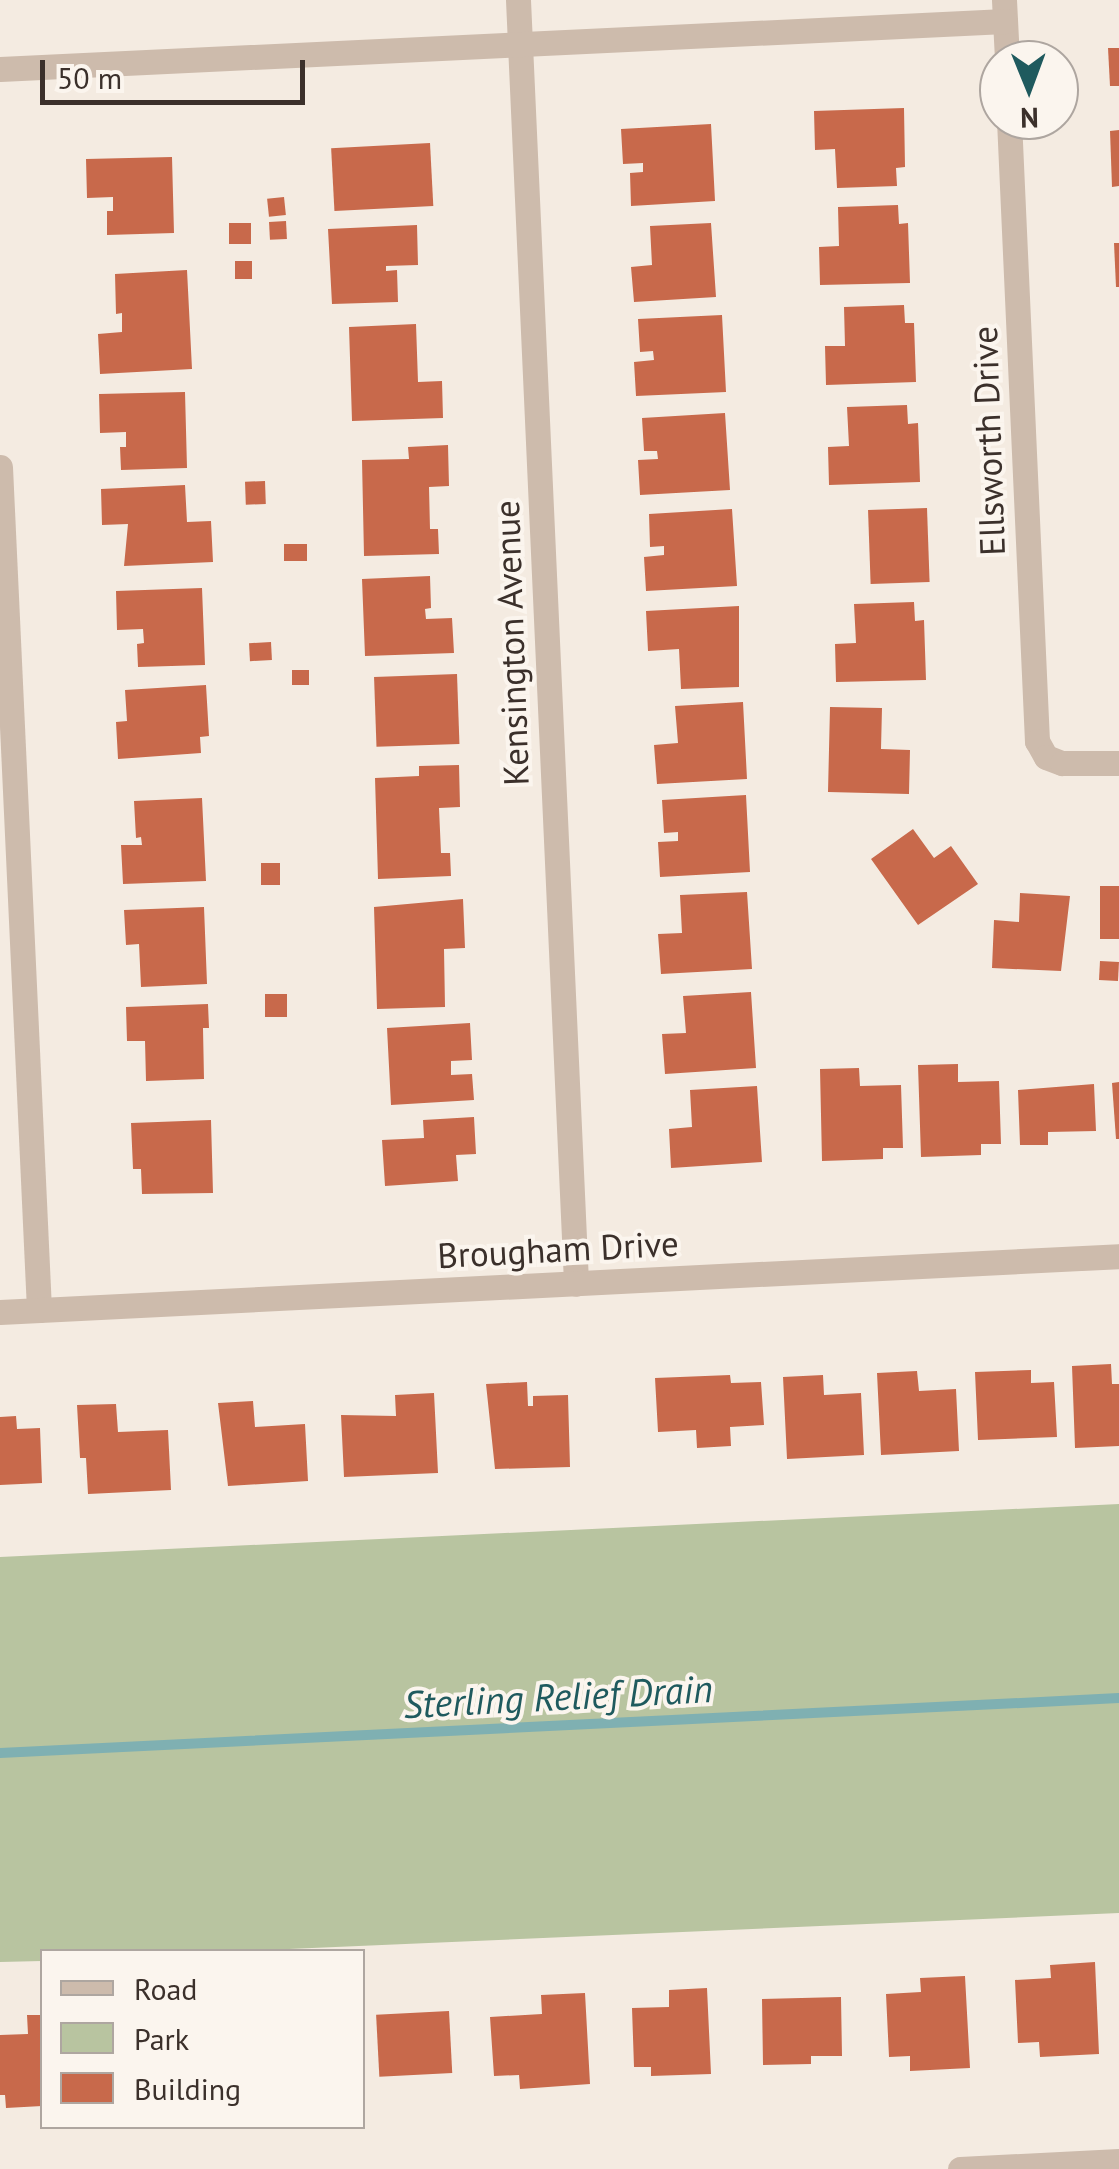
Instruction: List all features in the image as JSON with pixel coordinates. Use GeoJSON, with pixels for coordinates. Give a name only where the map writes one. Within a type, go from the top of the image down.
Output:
{"type":"FeatureCollection","features":[{"type":"Feature","properties":{"kind":"street","name":"Kensington Avenue"},"geometry":{"type":"LineString","coordinates":[[518,0],[576,1284]]}},
{"type":"Feature","properties":{"kind":"street"},"geometry":{"type":"LineString","coordinates":[[0,69],[520,43],[1004,10],[1006,40]]}},
{"type":"Feature","properties":{"kind":"street","name":"Ellsworth Drive"},"geometry":{"type":"LineString","coordinates":[[1010,140],[1037,741],[1046,757],[1062,763],[1119,763]]}},
{"type":"Feature","properties":{"kind":"street"},"geometry":{"type":"LineString","coordinates":[[0,467],[39,1310]]}},
{"type":"Feature","properties":{"kind":"street","name":"Brougham Drive"},"geometry":{"type":"LineString","coordinates":[[0,1312],[1119,1256]]}},
{"type":"Feature","properties":{"kind":"street"},"geometry":{"type":"LineString","coordinates":[[960,2169],[1119,2161]]}},
{"type":"Feature","properties":{"kind":"green space","name":"Sterling Relief Drain"},"geometry":{"type":"Polygon","coordinates":[[[1119,1504],[1119,1913],[291,1949],[40,1949],[40,1961],[0,1962],[0,1557],[1119,1504]]]}},
{"type":"Feature","properties":{"kind":"building"},"geometry":{"type":"Polygon","coordinates":[[[1108,48],[1119,48],[1119,86],[1110,86],[1108,48]]]}},
{"type":"Feature","properties":{"kind":"building"},"geometry":{"type":"Polygon","coordinates":[[[904,108],[905,167],[896,168],[897,186],[837,188],[835,149],[815,150],[814,111],[904,108]]]}},
{"type":"Feature","properties":{"kind":"building"},"geometry":{"type":"Polygon","coordinates":[[[711,124],[715,201],[631,206],[630,173],[643,172],[643,163],[623,164],[621,129],[711,124]]]}},
{"type":"Feature","properties":{"kind":"building"},"geometry":{"type":"Polygon","coordinates":[[[1119,130],[1119,186],[1112,187],[1110,131],[1119,130]]]}},
{"type":"Feature","properties":{"kind":"building"},"geometry":{"type":"Polygon","coordinates":[[[430,143],[433,206],[334,211],[331,148],[430,143]]]}},
{"type":"Feature","properties":{"kind":"building"},"geometry":{"type":"Polygon","coordinates":[[[172,157],[174,233],[107,235],[107,211],[113,211],[113,197],[87,198],[86,159],[172,157]]]}},
{"type":"Feature","properties":{"kind":"building"},"geometry":{"type":"Polygon","coordinates":[[[284,197],[286,215],[269,217],[267,199],[284,197]]]}},
{"type":"Feature","properties":{"kind":"building"},"geometry":{"type":"Polygon","coordinates":[[[898,205],[899,224],[908,223],[910,283],[820,285],[819,247],[839,246],[838,207],[898,205]]]}},
{"type":"Feature","properties":{"kind":"building"},"geometry":{"type":"Polygon","coordinates":[[[286,221],[287,239],[270,240],[269,222],[286,221]]]}},
{"type":"Feature","properties":{"kind":"building"},"geometry":{"type":"Polygon","coordinates":[[[229,223],[251,223],[251,244],[229,244],[229,223]]]}},
{"type":"Feature","properties":{"kind":"building"},"geometry":{"type":"Polygon","coordinates":[[[711,223],[716,297],[634,302],[631,267],[652,265],[650,226],[711,223]]]}},
{"type":"Feature","properties":{"kind":"building"},"geometry":{"type":"Polygon","coordinates":[[[417,225],[418,265],[386,266],[386,271],[397,270],[398,302],[332,304],[328,229],[417,225]]]}},
{"type":"Feature","properties":{"kind":"building"},"geometry":{"type":"Polygon","coordinates":[[[1114,243],[1119,243],[1119,287],[1116,287],[1114,243]]]}},
{"type":"Feature","properties":{"kind":"building"},"geometry":{"type":"Polygon","coordinates":[[[235,261],[252,261],[252,279],[235,279],[235,261]]]}},
{"type":"Feature","properties":{"kind":"building"},"geometry":{"type":"Polygon","coordinates":[[[187,270],[192,369],[100,374],[98,334],[122,332],[122,313],[116,314],[115,274],[187,270]]]}},
{"type":"Feature","properties":{"kind":"building"},"geometry":{"type":"Polygon","coordinates":[[[904,305],[905,323],[914,323],[916,382],[826,385],[825,346],[845,346],[844,307],[904,305]]]}},
{"type":"Feature","properties":{"kind":"building"},"geometry":{"type":"Polygon","coordinates":[[[722,315],[726,392],[636,396],[634,362],[654,360],[653,351],[640,352],[638,319],[722,315]]]}},
{"type":"Feature","properties":{"kind":"building"},"geometry":{"type":"Polygon","coordinates":[[[416,324],[418,382],[442,381],[443,418],[352,421],[349,327],[416,324]]]}},
{"type":"Feature","properties":{"kind":"building"},"geometry":{"type":"Polygon","coordinates":[[[185,392],[187,468],[121,470],[120,447],[126,447],[126,432],[100,433],[99,394],[185,392]]]}},
{"type":"Feature","properties":{"kind":"building"},"geometry":{"type":"Polygon","coordinates":[[[907,405],[908,424],[918,423],[920,482],[829,485],[828,447],[849,446],[847,407],[907,405]]]}},
{"type":"Feature","properties":{"kind":"building"},"geometry":{"type":"Polygon","coordinates":[[[725,413],[730,490],[640,495],[638,460],[658,459],[657,451],[644,451],[642,418],[725,413]]]}},
{"type":"Feature","properties":{"kind":"building"},"geometry":{"type":"Polygon","coordinates":[[[448,445],[449,486],[429,487],[430,529],[438,529],[439,554],[364,556],[362,460],[409,459],[408,447],[448,445]]]}},
{"type":"Feature","properties":{"kind":"building"},"geometry":{"type":"Polygon","coordinates":[[[265,481],[266,504],[246,505],[245,482],[265,481]]]}},
{"type":"Feature","properties":{"kind":"building"},"geometry":{"type":"Polygon","coordinates":[[[185,485],[187,522],[211,521],[213,562],[124,566],[128,524],[102,525],[101,489],[185,485]]]}},
{"type":"Feature","properties":{"kind":"building"},"geometry":{"type":"Polygon","coordinates":[[[927,508],[930,582],[871,584],[868,510],[927,508]]]}},
{"type":"Feature","properties":{"kind":"building"},"geometry":{"type":"Polygon","coordinates":[[[732,509],[737,586],[646,591],[644,557],[664,555],[664,546],[650,547],[649,514],[732,509]]]}},
{"type":"Feature","properties":{"kind":"building"},"geometry":{"type":"Polygon","coordinates":[[[284,544],[307,544],[307,561],[284,561],[284,544]]]}},
{"type":"Feature","properties":{"kind":"building"},"geometry":{"type":"Polygon","coordinates":[[[430,576],[431,608],[425,609],[426,619],[452,618],[454,653],[365,656],[362,579],[430,576]]]}},
{"type":"Feature","properties":{"kind":"building"},"geometry":{"type":"Polygon","coordinates":[[[202,588],[205,665],[138,667],[137,644],[144,643],[143,629],[117,630],[116,591],[202,588]]]}},
{"type":"Feature","properties":{"kind":"building"},"geometry":{"type":"Polygon","coordinates":[[[914,602],[915,621],[924,620],[926,680],[836,682],[835,644],[856,643],[854,604],[914,602]]]}},
{"type":"Feature","properties":{"kind":"building"},"geometry":{"type":"Polygon","coordinates":[[[739,606],[739,687],[681,689],[679,649],[648,651],[646,611],[739,606]]]}},
{"type":"Feature","properties":{"kind":"building"},"geometry":{"type":"Polygon","coordinates":[[[271,642],[272,660],[250,661],[249,643],[271,642]]]}},
{"type":"Feature","properties":{"kind":"building"},"geometry":{"type":"Polygon","coordinates":[[[292,670],[309,670],[309,685],[292,685],[292,670]]]}},
{"type":"Feature","properties":{"kind":"building"},"geometry":{"type":"Polygon","coordinates":[[[457,674],[459,744],[376,747],[374,677],[457,674]]]}},
{"type":"Feature","properties":{"kind":"building"},"geometry":{"type":"Polygon","coordinates":[[[206,685],[209,736],[200,737],[201,753],[118,759],[116,722],[127,721],[125,690],[206,685]]]}},
{"type":"Feature","properties":{"kind":"building"},"geometry":{"type":"Polygon","coordinates":[[[743,702],[747,779],[657,784],[654,745],[678,743],[675,706],[743,702]]]}},
{"type":"Feature","properties":{"kind":"building"},"geometry":{"type":"Polygon","coordinates":[[[830,707],[882,708],[881,749],[910,750],[909,794],[828,792],[830,707]]]}},
{"type":"Feature","properties":{"kind":"building"},"geometry":{"type":"Polygon","coordinates":[[[459,765],[460,807],[439,808],[441,853],[450,853],[451,876],[378,879],[375,778],[419,776],[419,766],[459,765]]]}},
{"type":"Feature","properties":{"kind":"building"},"geometry":{"type":"Polygon","coordinates":[[[746,795],[750,872],[660,877],[658,842],[678,841],[678,832],[664,833],[662,800],[746,795]]]}},
{"type":"Feature","properties":{"kind":"building"},"geometry":{"type":"Polygon","coordinates":[[[202,798],[206,881],[123,884],[121,845],[142,845],[141,837],[136,838],[134,801],[202,798]]]}},
{"type":"Feature","properties":{"kind":"building"},"geometry":{"type":"Polygon","coordinates":[[[913,829],[934,858],[951,846],[978,884],[918,925],[871,859],[913,829]]]}},
{"type":"Feature","properties":{"kind":"building"},"geometry":{"type":"Polygon","coordinates":[[[261,863],[280,863],[280,885],[261,885],[261,863]]]}},
{"type":"Feature","properties":{"kind":"building"},"geometry":{"type":"Polygon","coordinates":[[[1100,886],[1119,886],[1119,939],[1100,939],[1100,886]]]}},
{"type":"Feature","properties":{"kind":"building"},"geometry":{"type":"Polygon","coordinates":[[[747,892],[752,969],[661,974],[658,934],[682,933],[680,895],[747,892]]]}},
{"type":"Feature","properties":{"kind":"building"},"geometry":{"type":"Polygon","coordinates":[[[1020,893],[1070,896],[1061,971],[992,968],[994,920],[1019,922],[1020,893]]]}},
{"type":"Feature","properties":{"kind":"building"},"geometry":{"type":"Polygon","coordinates":[[[463,899],[465,948],[444,949],[445,1007],[377,1009],[374,907],[463,899]]]}},
{"type":"Feature","properties":{"kind":"building"},"geometry":{"type":"Polygon","coordinates":[[[204,907],[207,984],[141,987],[139,944],[126,945],[124,910],[204,907]]]}},
{"type":"Feature","properties":{"kind":"building"},"geometry":{"type":"Polygon","coordinates":[[[1100,961],[1119,962],[1118,981],[1099,980],[1100,961]]]}},
{"type":"Feature","properties":{"kind":"building"},"geometry":{"type":"Polygon","coordinates":[[[751,992],[756,1068],[665,1074],[662,1034],[686,1033],[683,996],[751,992]]]}},
{"type":"Feature","properties":{"kind":"building"},"geometry":{"type":"Polygon","coordinates":[[[265,994],[287,994],[287,1017],[265,1017],[265,994]]]}},
{"type":"Feature","properties":{"kind":"building"},"geometry":{"type":"Polygon","coordinates":[[[208,1004],[209,1028],[203,1028],[204,1079],[146,1081],[145,1041],[127,1041],[126,1007],[208,1004]]]}},
{"type":"Feature","properties":{"kind":"building"},"geometry":{"type":"Polygon","coordinates":[[[470,1023],[472,1060],[451,1061],[451,1075],[472,1074],[474,1100],[391,1105],[387,1028],[470,1023]]]}},
{"type":"Feature","properties":{"kind":"building"},"geometry":{"type":"Polygon","coordinates":[[[958,1064],[958,1082],[999,1081],[1001,1144],[981,1144],[981,1155],[921,1157],[918,1065],[958,1064]]]}},
{"type":"Feature","properties":{"kind":"building"},"geometry":{"type":"Polygon","coordinates":[[[859,1068],[860,1086],[901,1085],[903,1148],[883,1148],[883,1159],[822,1161],[820,1069],[859,1068]]]}},
{"type":"Feature","properties":{"kind":"building"},"geometry":{"type":"Polygon","coordinates":[[[1119,1082],[1119,1139],[1116,1139],[1112,1083],[1119,1082]]]}},
{"type":"Feature","properties":{"kind":"building"},"geometry":{"type":"Polygon","coordinates":[[[1094,1084],[1096,1131],[1048,1132],[1048,1145],[1020,1145],[1018,1090],[1094,1084]]]}},
{"type":"Feature","properties":{"kind":"building"},"geometry":{"type":"Polygon","coordinates":[[[757,1086],[762,1162],[671,1168],[669,1129],[692,1127],[690,1090],[757,1086]]]}},
{"type":"Feature","properties":{"kind":"building"},"geometry":{"type":"Polygon","coordinates":[[[474,1117],[476,1154],[456,1155],[458,1181],[385,1186],[382,1140],[424,1138],[423,1120],[474,1117]]]}},
{"type":"Feature","properties":{"kind":"building"},"geometry":{"type":"Polygon","coordinates":[[[211,1120],[213,1193],[142,1194],[141,1169],[133,1169],[131,1123],[211,1120]]]}},
{"type":"Feature","properties":{"kind":"building"},"geometry":{"type":"Polygon","coordinates":[[[1111,1364],[1112,1384],[1119,1384],[1119,1446],[1075,1448],[1072,1366],[1111,1364]]]}},
{"type":"Feature","properties":{"kind":"building"},"geometry":{"type":"Polygon","coordinates":[[[1031,1370],[1031,1383],[1054,1382],[1057,1437],[978,1440],[975,1372],[1031,1370]]]}},
{"type":"Feature","properties":{"kind":"building"},"geometry":{"type":"Polygon","coordinates":[[[917,1371],[919,1391],[956,1389],[959,1451],[881,1455],[877,1373],[917,1371]]]}},
{"type":"Feature","properties":{"kind":"building"},"geometry":{"type":"Polygon","coordinates":[[[730,1375],[731,1383],[761,1382],[764,1425],[730,1427],[731,1446],[697,1448],[696,1430],[658,1432],[655,1378],[730,1375]]]}},
{"type":"Feature","properties":{"kind":"building"},"geometry":{"type":"Polygon","coordinates":[[[823,1375],[824,1395],[861,1393],[864,1455],[787,1459],[783,1377],[823,1375]]]}},
{"type":"Feature","properties":{"kind":"building"},"geometry":{"type":"Polygon","coordinates":[[[527,1382],[528,1406],[533,1406],[533,1396],[568,1395],[570,1467],[495,1469],[486,1384],[527,1382]]]}},
{"type":"Feature","properties":{"kind":"building"},"geometry":{"type":"Polygon","coordinates":[[[434,1393],[438,1473],[344,1477],[341,1415],[396,1416],[395,1395],[434,1393]]]}},
{"type":"Feature","properties":{"kind":"building"},"geometry":{"type":"Polygon","coordinates":[[[253,1401],[255,1427],[305,1424],[308,1481],[228,1486],[218,1403],[253,1401]]]}},
{"type":"Feature","properties":{"kind":"building"},"geometry":{"type":"Polygon","coordinates":[[[116,1404],[118,1432],[168,1430],[171,1490],[88,1494],[86,1458],[80,1458],[77,1405],[116,1404]]]}},
{"type":"Feature","properties":{"kind":"building"},"geometry":{"type":"Polygon","coordinates":[[[16,1416],[17,1429],[40,1428],[42,1483],[0,1485],[0,1417],[16,1416]]]}},
{"type":"Feature","properties":{"kind":"building"},"geometry":{"type":"Polygon","coordinates":[[[1095,1962],[1099,2054],[1040,2057],[1039,2042],[1018,2043],[1015,1980],[1051,1978],[1050,1965],[1095,1962]]]}},
{"type":"Feature","properties":{"kind":"building"},"geometry":{"type":"Polygon","coordinates":[[[965,1976],[970,2068],[910,2071],[910,2056],[889,2057],[886,1994],[921,1992],[920,1978],[965,1976]]]}},
{"type":"Feature","properties":{"kind":"building"},"geometry":{"type":"Polygon","coordinates":[[[707,1988],[711,2074],[651,2076],[651,2067],[634,2067],[632,2008],[669,2007],[669,1990],[707,1988]]]}},
{"type":"Feature","properties":{"kind":"building"},"geometry":{"type":"Polygon","coordinates":[[[585,1993],[590,2084],[520,2089],[519,2075],[494,2076],[490,2017],[542,2014],[541,1995],[585,1993]]]}},
{"type":"Feature","properties":{"kind":"building"},"geometry":{"type":"Polygon","coordinates":[[[841,1997],[842,2056],[811,2056],[811,2064],[763,2065],[762,1999],[841,1997]]]}},
{"type":"Feature","properties":{"kind":"building"},"geometry":{"type":"Polygon","coordinates":[[[449,2011],[452,2073],[379,2077],[376,2015],[449,2011]]]}},
{"type":"Feature","properties":{"kind":"building"},"geometry":{"type":"Polygon","coordinates":[[[27,2015],[40,2015],[40,2106],[6,2108],[5,2095],[0,2095],[0,2035],[28,2034],[27,2015]]]}},
{"type":"Feature","properties":{"kind":"waterway","name":"Sterling Relief Drain"},"geometry":{"type":"LineString","coordinates":[[0,1753],[1119,1698]]}}]}
